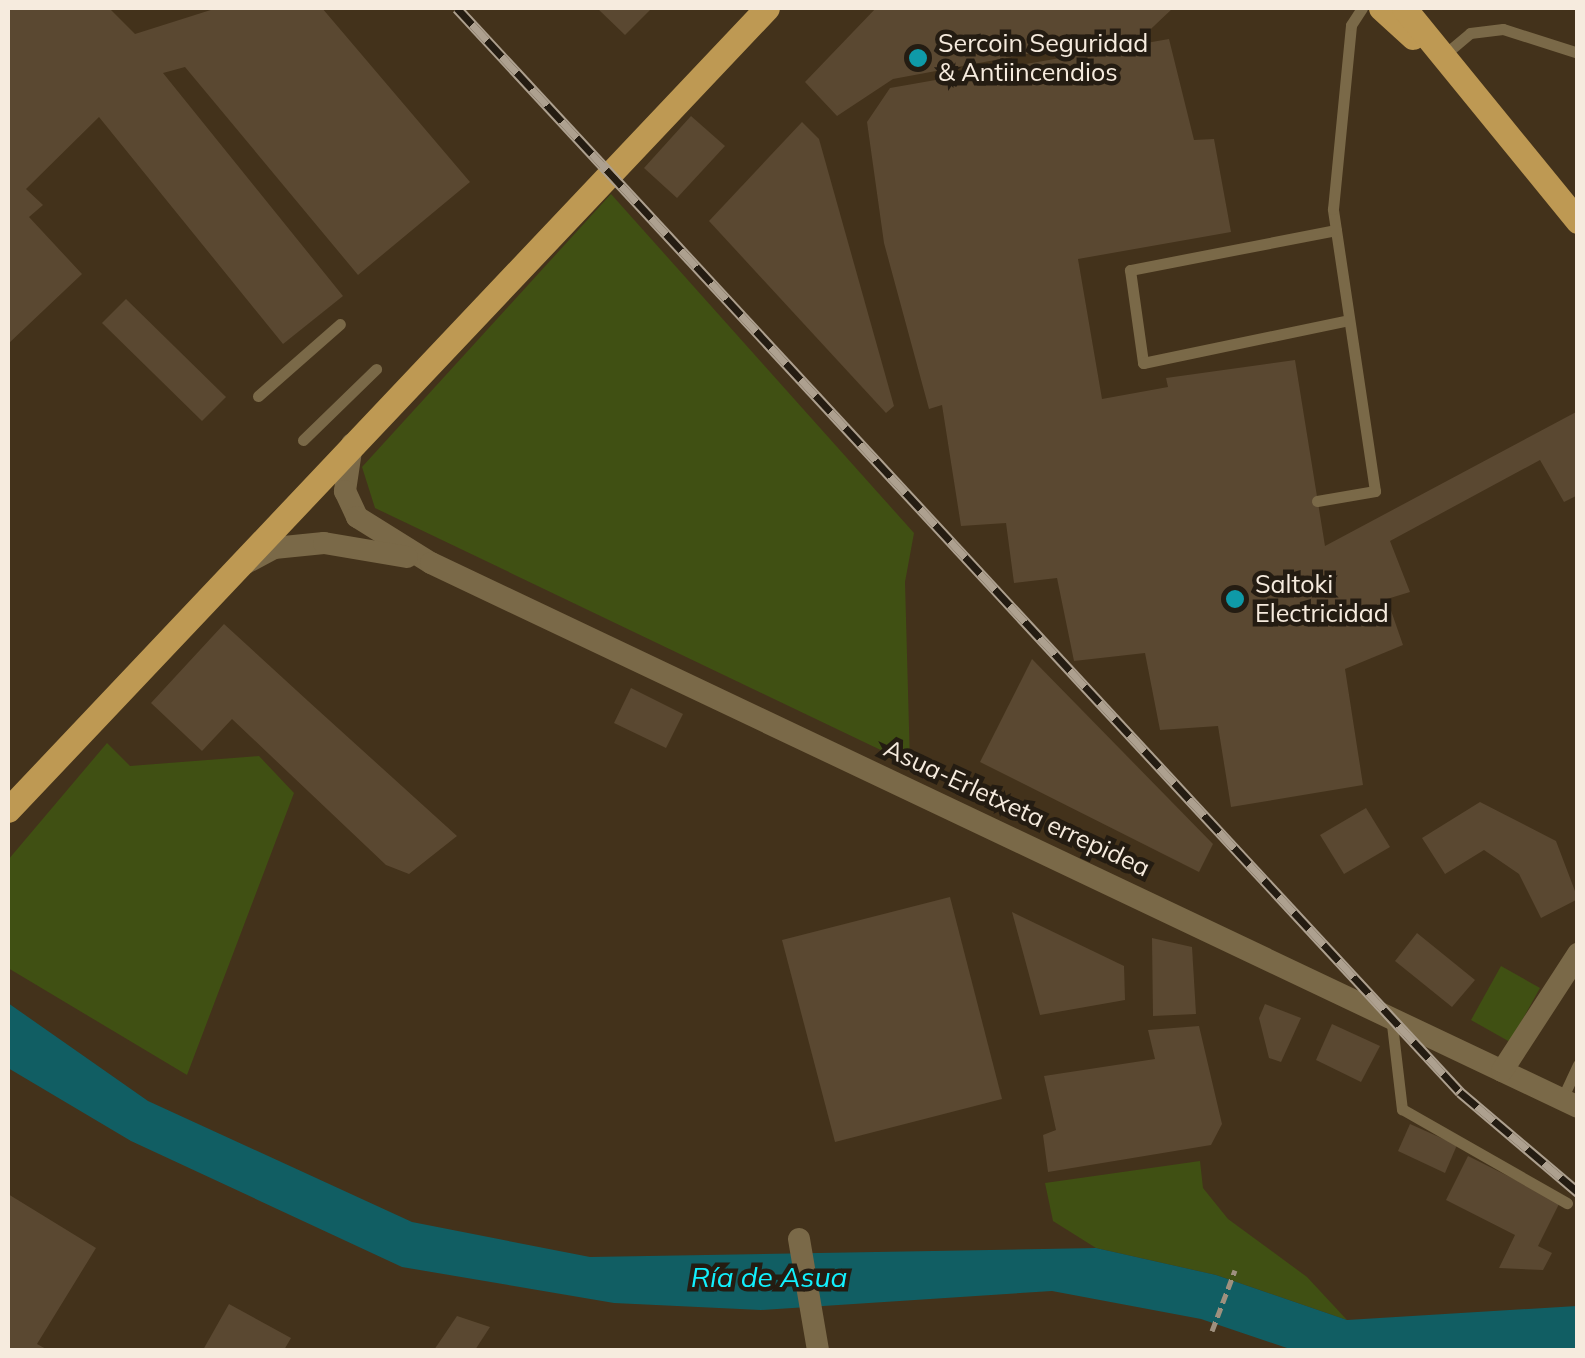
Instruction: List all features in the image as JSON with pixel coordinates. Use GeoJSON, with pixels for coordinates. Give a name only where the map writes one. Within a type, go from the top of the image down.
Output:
{"type":"FeatureCollection","features":[{"type":"Feature","properties":{"kind":"main road"},"geometry":{"type":"LineString","coordinates":[[8,810],[766,8]]}},
{"type":"Feature","properties":{"kind":"main road"},"geometry":{"type":"LineString","coordinates":[[1382,8],[1442,58]]}},
{"type":"Feature","properties":{"kind":"main road"},"geometry":{"type":"LineString","coordinates":[[1404,8],[1578,221]]}},
{"type":"Feature","properties":{"kind":"street"},"geometry":{"type":"LineString","coordinates":[[353,441],[345,491],[357,517],[431,563]]}},
{"type":"Feature","properties":{"kind":"street"},"geometry":{"type":"LineString","coordinates":[[228,573],[274,548],[324,543],[431,563]]}},
{"type":"Feature","properties":{"kind":"street","name":"Asua-Erletxeta errepidea"},"geometry":{"type":"LineString","coordinates":[[431,563],[1570,1103]]}},
{"type":"Feature","properties":{"kind":"street"},"geometry":{"type":"LineString","coordinates":[[1502,1071],[1578,954]]}},
{"type":"Feature","properties":{"kind":"street"},"geometry":{"type":"LineString","coordinates":[[799,1240],[816,1317],[818,1350]]}},
{"type":"Feature","properties":{"kind":"lane"},"geometry":{"type":"LineString","coordinates":[[1318,500],[1375,492],[1336,230],[1351,25],[1362,8]]}},
{"type":"Feature","properties":{"kind":"lane"},"geometry":{"type":"LineString","coordinates":[[1442,58],[1470,33],[1503,29],[1578,52]]}},
{"type":"Feature","properties":{"kind":"lane"},"geometry":{"type":"LineString","coordinates":[[1336,230],[1130,270],[1143,362],[1349,320]]}},
{"type":"Feature","properties":{"kind":"lane"},"geometry":{"type":"LineString","coordinates":[[258,396],[340,324]]}},
{"type":"Feature","properties":{"kind":"lane"},"geometry":{"type":"LineString","coordinates":[[302,440],[376,369]]}},
{"type":"Feature","properties":{"kind":"lane"},"geometry":{"type":"LineString","coordinates":[[1391,1016],[1402,1109],[1567,1203]]}},
{"type":"Feature","properties":{"kind":"lane"},"geometry":{"type":"LineString","coordinates":[[1570,1103],[1578,1066]]}},
{"type":"Feature","properties":{"kind":"path"},"geometry":{"type":"LineString","coordinates":[[1212,1330],[1235,1270]]}},
{"type":"Feature","properties":{"kind":"green space"},"geometry":{"type":"Polygon","coordinates":[[[611,194],[914,533],[905,582],[910,764],[375,508],[362,467],[611,194]]]}},
{"type":"Feature","properties":{"kind":"green space"},"geometry":{"type":"Polygon","coordinates":[[[107,743],[130,766],[259,756],[294,793],[187,1075],[8,968],[8,860],[107,743]]]}},
{"type":"Feature","properties":{"kind":"green space"},"geometry":{"type":"Polygon","coordinates":[[[1501,966],[1540,988],[1510,1042],[1471,1020],[1501,966]]]}},
{"type":"Feature","properties":{"kind":"green space"},"geometry":{"type":"Polygon","coordinates":[[[1200,1161],[1203,1188],[1228,1219],[1307,1277],[1347,1320],[1216,1275],[1096,1248],[1053,1221],[1045,1183],[1200,1161]]]}},
{"type":"Feature","properties":{"kind":"water","name":"Ría de Asua"},"geometry":{"type":"Polygon","coordinates":[[[8,1003],[148,1101],[412,1222],[590,1257],[1096,1248],[1216,1275],[1347,1320],[1577,1306],[1577,1350],[1293,1350],[1201,1319],[1052,1291],[761,1310],[614,1303],[402,1267],[131,1141],[8,1068],[8,1003]]]}},
{"type":"Feature","properties":{"kind":"building"},"geometry":{"type":"Polygon","coordinates":[[[8,8],[109,8],[135,34],[217,8],[322,8],[470,182],[358,275],[185,67],[163,73],[343,296],[283,344],[99,117],[26,189],[43,205],[29,217],[82,274],[8,344],[8,8]]]}},
{"type":"Feature","properties":{"kind":"building"},"geometry":{"type":"Polygon","coordinates":[[[597,8],[652,8],[625,35],[597,8]]]}},
{"type":"Feature","properties":{"kind":"building","name":"Sercoin Seguridad & Antiincendios"},"geometry":{"type":"Polygon","coordinates":[[[876,8],[1173,8],[1135,44],[1124,36],[893,79],[837,116],[805,82],[876,8]]]}},
{"type":"Feature","properties":{"kind":"building"},"geometry":{"type":"Polygon","coordinates":[[[1169,39],[1194,140],[1214,139],[1231,232],[1078,259],[1102,399],[1168,387],[1166,378],[1295,360],[1325,546],[1578,411],[1578,495],[1564,502],[1540,460],[1390,541],[1410,592],[1387,599],[1403,645],[1345,669],[1363,785],[1231,807],[1218,726],[1160,730],[1145,653],[1074,661],[1057,578],[1014,583],[1006,523],[961,526],[942,405],[929,409],[884,243],[867,122],[890,88],[1169,39]]]}},
{"type":"Feature","properties":{"kind":"building"},"geometry":{"type":"Polygon","coordinates":[[[691,116],[725,146],[677,198],[644,168],[691,116]]]}},
{"type":"Feature","properties":{"kind":"building"},"geometry":{"type":"Polygon","coordinates":[[[802,122],[819,139],[894,406],[886,413],[709,221],[802,122]]]}},
{"type":"Feature","properties":{"kind":"building"},"geometry":{"type":"Polygon","coordinates":[[[126,299],[226,397],[202,421],[102,323],[126,299]]]}},
{"type":"Feature","properties":{"kind":"building"},"geometry":{"type":"Polygon","coordinates":[[[224,624],[457,836],[409,874],[386,865],[232,719],[202,751],[151,703],[224,624]]]}},
{"type":"Feature","properties":{"kind":"building"},"geometry":{"type":"Polygon","coordinates":[[[1032,659],[1213,844],[1199,872],[980,762],[1032,659]]]}},
{"type":"Feature","properties":{"kind":"building"},"geometry":{"type":"Polygon","coordinates":[[[631,688],[683,714],[666,748],[614,723],[631,688]]]}},
{"type":"Feature","properties":{"kind":"building"},"geometry":{"type":"Polygon","coordinates":[[[1480,802],[1556,841],[1578,899],[1541,918],[1519,874],[1484,850],[1445,874],[1422,838],[1480,802]]]}},
{"type":"Feature","properties":{"kind":"building"},"geometry":{"type":"Polygon","coordinates":[[[1366,808],[1390,847],[1344,874],[1320,835],[1366,808]]]}},
{"type":"Feature","properties":{"kind":"building"},"geometry":{"type":"Polygon","coordinates":[[[950,897],[1002,1099],[835,1142],[782,940],[950,897]]]}},
{"type":"Feature","properties":{"kind":"building"},"geometry":{"type":"Polygon","coordinates":[[[1012,912],[1124,966],[1125,1000],[1040,1015],[1012,912]]]}},
{"type":"Feature","properties":{"kind":"building"},"geometry":{"type":"Polygon","coordinates":[[[1417,933],[1475,980],[1452,1007],[1395,961],[1417,933]]]}},
{"type":"Feature","properties":{"kind":"building"},"geometry":{"type":"Polygon","coordinates":[[[1152,938],[1192,947],[1196,1014],[1153,1016],[1152,938]]]}},
{"type":"Feature","properties":{"kind":"building"},"geometry":{"type":"Polygon","coordinates":[[[1265,1004],[1301,1018],[1281,1062],[1269,1058],[1259,1018],[1265,1004]]]}},
{"type":"Feature","properties":{"kind":"building"},"geometry":{"type":"Polygon","coordinates":[[[1332,1024],[1380,1046],[1361,1082],[1316,1060],[1332,1024]]]}},
{"type":"Feature","properties":{"kind":"building"},"geometry":{"type":"Polygon","coordinates":[[[1199,1026],[1222,1124],[1211,1145],[1048,1172],[1043,1135],[1056,1130],[1044,1076],[1155,1059],[1148,1030],[1199,1026]]]}},
{"type":"Feature","properties":{"kind":"building"},"geometry":{"type":"Polygon","coordinates":[[[1410,1124],[1457,1145],[1445,1173],[1398,1151],[1410,1124]]]}},
{"type":"Feature","properties":{"kind":"building"},"geometry":{"type":"Polygon","coordinates":[[[1468,1156],[1560,1202],[1538,1246],[1552,1253],[1543,1270],[1499,1268],[1515,1235],[1446,1200],[1468,1156]]]}},
{"type":"Feature","properties":{"kind":"building"},"geometry":{"type":"Polygon","coordinates":[[[8,1194],[96,1248],[37,1344],[48,1350],[8,1350],[8,1194]]]}},
{"type":"Feature","properties":{"kind":"building"},"geometry":{"type":"Polygon","coordinates":[[[229,1304],[291,1338],[284,1350],[203,1350],[229,1304]]]}},
{"type":"Feature","properties":{"kind":"building"},"geometry":{"type":"Polygon","coordinates":[[[457,1316],[490,1327],[475,1350],[434,1350],[457,1316]]]}},
{"type":"Feature","properties":{"kind":"railway"},"geometry":{"type":"LineString","coordinates":[[457,8],[1460,1092],[1578,1192]]}},
{"type":"Feature","properties":{"kind":"place","name":"Sercoin Seguridad & Antiincendios"},"geometry":{"type":"Point","coordinates":[918,58]}},
{"type":"Feature","properties":{"kind":"place","name":"Saltoki Electricidad"},"geometry":{"type":"Point","coordinates":[1235,599]}}]}
